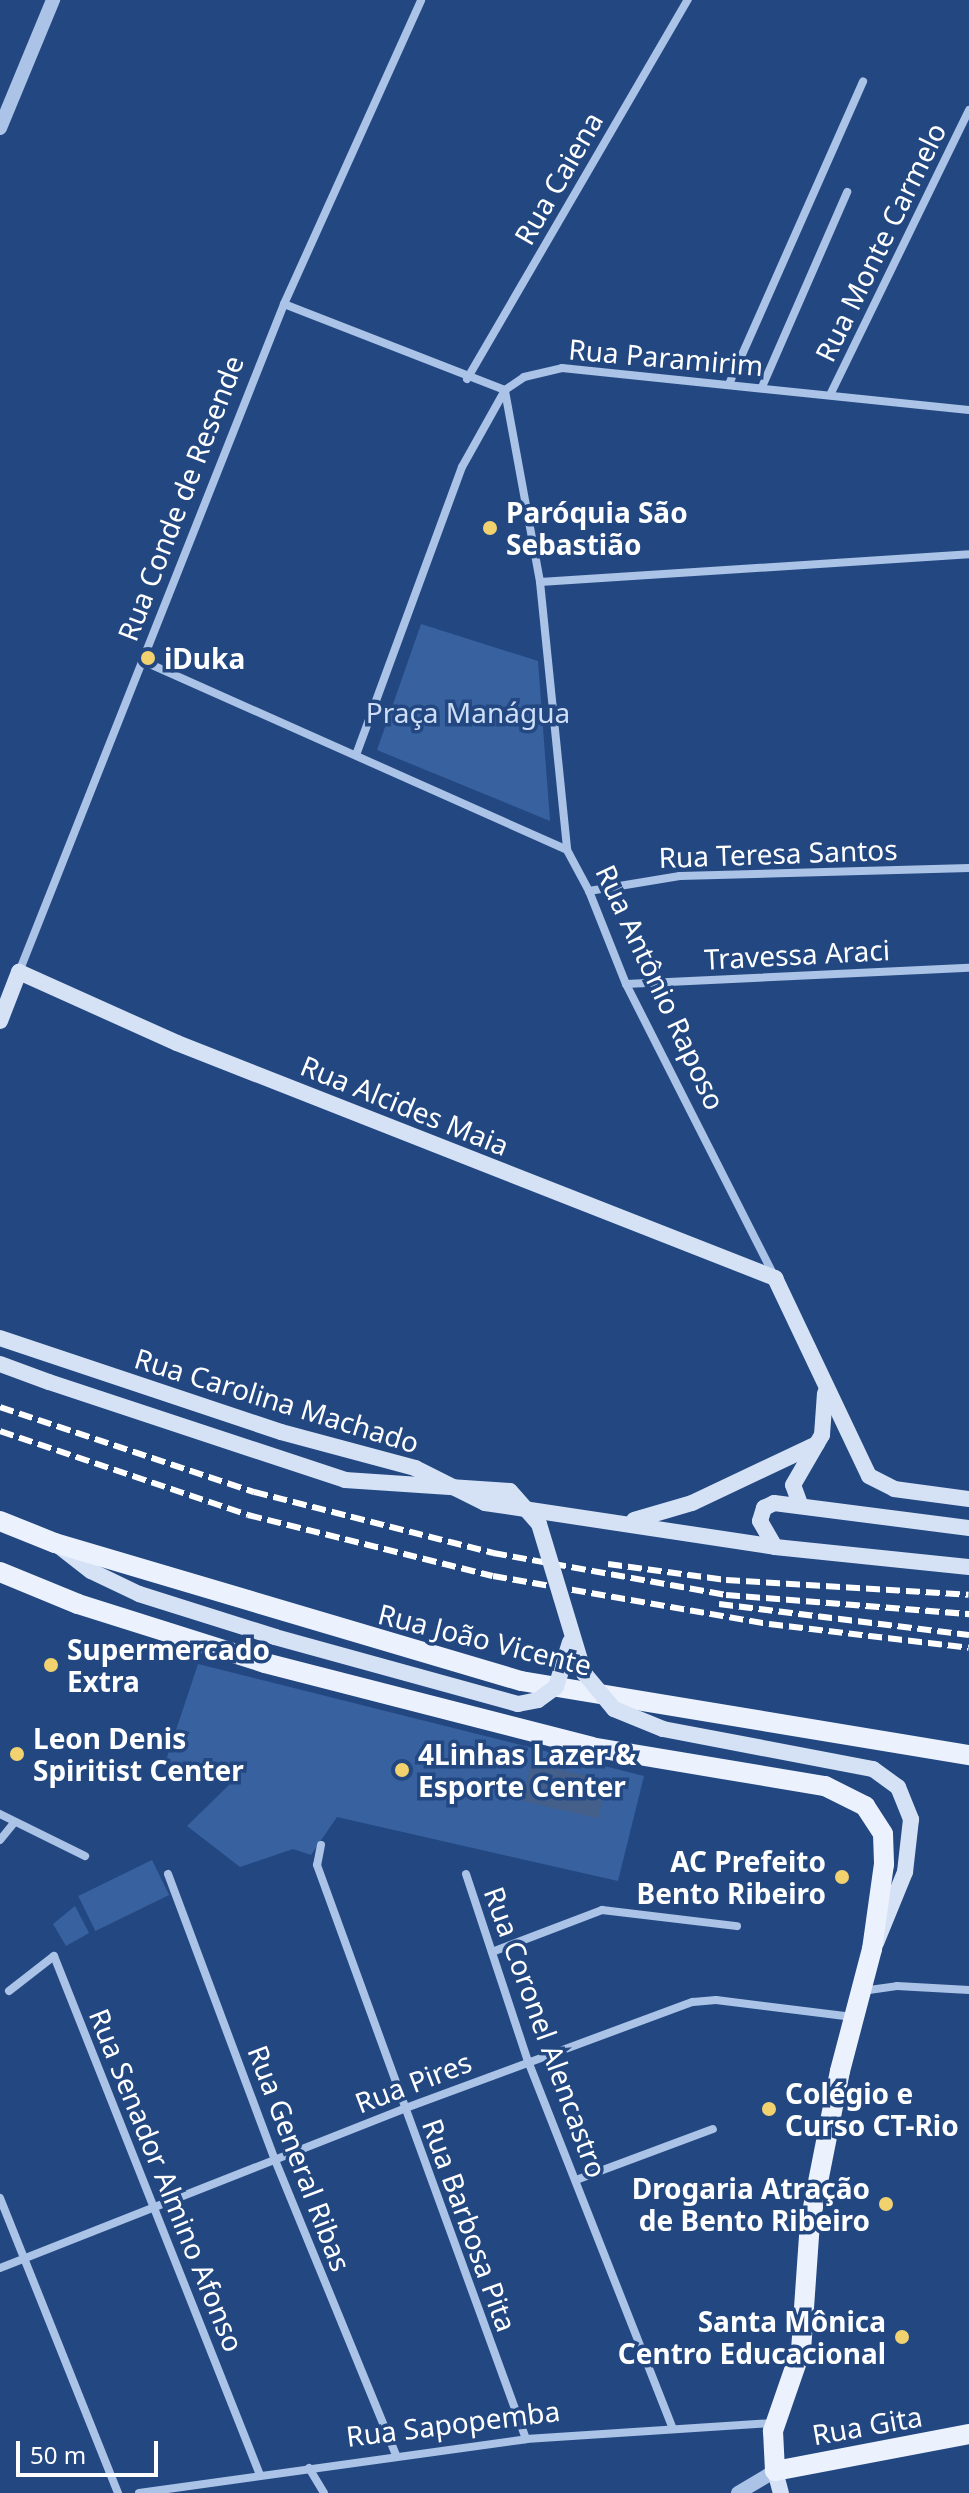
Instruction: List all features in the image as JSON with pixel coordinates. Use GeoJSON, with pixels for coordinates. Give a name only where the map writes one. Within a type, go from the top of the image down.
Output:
{"type":"FeatureCollection","features":[{"type":"Feature","properties":{"kind":"main road","name":"Rua Conde de Resende"},"geometry":{"type":"LineString","coordinates":[[0,1021],[19,972]]}},
{"type":"Feature","properties":{"kind":"main road","name":"Rua Alcides Maia"},"geometry":{"type":"LineString","coordinates":[[19,972],[177,1043],[775,1278]]}},
{"type":"Feature","properties":{"kind":"main road","name":"Rua Antônio Raposo"},"geometry":{"type":"LineString","coordinates":[[775,1278],[825,1390],[874,1481],[969,1499]]}},
{"type":"Feature","properties":{"kind":"main road","name":"Rua Carolina Machado"},"geometry":{"type":"LineString","coordinates":[[0,1338],[281,1432],[415,1468],[485,1503],[775,1547],[969,1567]]}},
{"type":"Feature","properties":{"kind":"main road"},"geometry":{"type":"LineString","coordinates":[[0,1364],[345,1480],[510,1491],[527,1505],[539,1524],[570,1641],[589,1683],[629,1718],[873,1769],[898,1787],[911,1819],[905,1872],[872,1949],[860,1991],[810,2222],[798,2364],[776,2423],[775,2471],[781,2493]]}},
{"type":"Feature","properties":{"kind":"main road","name":"Rua Antônio Raposo"},"geometry":{"type":"LineString","coordinates":[[800,1504],[793,1485],[824,1427],[825,1390]]}},
{"type":"Feature","properties":{"kind":"main road"},"geometry":{"type":"LineString","coordinates":[[618,1522],[677,1509],[817,1444]]}},
{"type":"Feature","properties":{"kind":"main road"},"geometry":{"type":"LineString","coordinates":[[775,1547],[763,1531],[762,1511],[774,1503],[969,1528]]}},
{"type":"Feature","properties":{"kind":"main road","name":"Rua João Vicente"},"geometry":{"type":"LineString","coordinates":[[0,1521],[55,1543],[427,1656],[577,1692],[969,1755]]}},
{"type":"Feature","properties":{"kind":"main road"},"geometry":{"type":"LineString","coordinates":[[55,1543],[91,1571],[139,1594],[275,1637],[518,1704],[538,1700],[556,1687],[570,1641]]}},
{"type":"Feature","properties":{"kind":"main road"},"geometry":{"type":"LineString","coordinates":[[0,1572],[78,1604],[265,1663],[418,1704],[591,1747],[835,1789],[861,1802],[879,1824],[885,1851],[872,1949]]}},
{"type":"Feature","properties":{"kind":"main road"},"geometry":{"type":"LineString","coordinates":[[418,1704],[438,1683],[427,1656]]}},
{"type":"Feature","properties":{"kind":"main road","name":"Rua Gita"},"geometry":{"type":"LineString","coordinates":[[775,2471],[969,2434]]}},
{"type":"Feature","properties":{"kind":"street"},"geometry":{"type":"LineString","coordinates":[[0,128],[53,0]]}},
{"type":"Feature","properties":{"kind":"street","name":"Rua Conde de Resende"},"geometry":{"type":"LineString","coordinates":[[19,972],[284,304],[421,0]]}},
{"type":"Feature","properties":{"kind":"street","name":"Rua Caiena"},"geometry":{"type":"LineString","coordinates":[[467,379],[688,0]]}},
{"type":"Feature","properties":{"kind":"street"},"geometry":{"type":"LineString","coordinates":[[729,384],[863,81]]}},
{"type":"Feature","properties":{"kind":"street","name":"Rua Monte Carmelo"},"geometry":{"type":"LineString","coordinates":[[831,393],[969,110]]}},
{"type":"Feature","properties":{"kind":"street"},"geometry":{"type":"LineString","coordinates":[[762,387],[847,192]]}},
{"type":"Feature","properties":{"kind":"street"},"geometry":{"type":"LineString","coordinates":[[284,304],[467,379],[505,390]]}},
{"type":"Feature","properties":{"kind":"street","name":"Rua Paramirim"},"geometry":{"type":"LineString","coordinates":[[505,390],[536,371],[562,368],[831,393],[969,410]]}},
{"type":"Feature","properties":{"kind":"street"},"geometry":{"type":"LineString","coordinates":[[505,390],[540,582],[567,850]]}},
{"type":"Feature","properties":{"kind":"street"},"geometry":{"type":"LineString","coordinates":[[356,755],[462,467],[505,390]]}},
{"type":"Feature","properties":{"kind":"street"},"geometry":{"type":"LineString","coordinates":[[540,582],[969,554]]}},
{"type":"Feature","properties":{"kind":"street","name":"Rua Antônio Raposo"},"geometry":{"type":"LineString","coordinates":[[143,661],[567,850],[589,891],[626,984],[775,1278]]}},
{"type":"Feature","properties":{"kind":"street","name":"Rua Teresa Santos"},"geometry":{"type":"LineString","coordinates":[[589,891],[680,876],[969,868]]}},
{"type":"Feature","properties":{"kind":"street","name":"Travessa Araci"},"geometry":{"type":"LineString","coordinates":[[626,984],[969,968]]}},
{"type":"Feature","properties":{"kind":"street"},"geometry":{"type":"LineString","coordinates":[[0,1814],[85,1856]]}},
{"type":"Feature","properties":{"kind":"street"},"geometry":{"type":"LineString","coordinates":[[0,1840],[14,1823]]}},
{"type":"Feature","properties":{"kind":"street","name":"Rua Barbosa Pita"},"geometry":{"type":"LineString","coordinates":[[321,1845],[317,1865],[403,2109],[526,2439]]}},
{"type":"Feature","properties":{"kind":"street","name":"Rua General Ribas"},"geometry":{"type":"LineString","coordinates":[[168,1874],[275,2160],[396,2455]]}},
{"type":"Feature","properties":{"kind":"street","name":"Rua Coronel Alencastro"},"geometry":{"type":"LineString","coordinates":[[466,1874],[528,2061],[672,2427]]}},
{"type":"Feature","properties":{"kind":"street"},"geometry":{"type":"LineString","coordinates":[[492,1952],[602,1910],[737,1926]]}},
{"type":"Feature","properties":{"kind":"street","name":"Rua Senador Almino Afonso"},"geometry":{"type":"LineString","coordinates":[[9,1991],[54,1956],[260,2475]]}},
{"type":"Feature","properties":{"kind":"street"},"geometry":{"type":"LineString","coordinates":[[860,1991],[897,1986],[969,1990]]}},
{"type":"Feature","properties":{"kind":"street","name":"Rua Pires"},"geometry":{"type":"LineString","coordinates":[[0,2268],[528,2061],[704,2000],[853,2017]]}},
{"type":"Feature","properties":{"kind":"street"},"geometry":{"type":"LineString","coordinates":[[576,2180],[713,2129]]}},
{"type":"Feature","properties":{"kind":"street"},"geometry":{"type":"LineString","coordinates":[[0,2198],[118,2493]]}},
{"type":"Feature","properties":{"kind":"street","name":"Rua Sapopemba"},"geometry":{"type":"LineString","coordinates":[[139,2493],[526,2439],[672,2427],[776,2423]]}},
{"type":"Feature","properties":{"kind":"street"},"geometry":{"type":"LineString","coordinates":[[309,2468],[324,2493]]}},
{"type":"Feature","properties":{"kind":"street"},"geometry":{"type":"LineString","coordinates":[[738,2493],[775,2471]]}},
{"type":"Feature","properties":{"kind":"green space","name":"Praça Manágua"},"geometry":{"type":"Polygon","coordinates":[[[421,624],[538,661],[550,821],[377,750],[421,624]]]}},
{"type":"Feature","properties":{"kind":"green space","name":"4Linhas Lazer & Esporte Center"},"geometry":{"type":"Polygon","coordinates":[[[198,1664],[644,1776],[618,1881],[337,1817],[311,1855],[293,1849],[240,1867],[187,1826],[230,1784],[165,1763],[198,1664]]]}},
{"type":"Feature","properties":{"kind":"green space"},"geometry":{"type":"Polygon","coordinates":[[[152,1860],[169,1895],[95,1931],[78,1896],[152,1860]]]}},
{"type":"Feature","properties":{"kind":"green space"},"geometry":{"type":"Polygon","coordinates":[[[75,1906],[89,1933],[66,1946],[53,1924],[75,1906]]]}},
{"type":"Feature","properties":{"kind":"shaded area"},"geometry":{"type":"Polygon","coordinates":[[[531,1763],[607,1781],[598,1819],[522,1801],[531,1763]]]}},
{"type":"Feature","properties":{"kind":"railway"},"geometry":{"type":"LineString","coordinates":[[0,1407],[254,1492],[493,1553],[726,1595],[969,1614]]}},
{"type":"Feature","properties":{"kind":"railway"},"geometry":{"type":"LineString","coordinates":[[0,1431],[248,1515],[493,1576],[769,1624],[969,1648]]}},
{"type":"Feature","properties":{"kind":"railway"},"geometry":{"type":"LineString","coordinates":[[608,1564],[726,1580],[969,1595]]}},
{"type":"Feature","properties":{"kind":"railway"},"geometry":{"type":"LineString","coordinates":[[719,1604],[969,1635]]}},
{"type":"Feature","properties":{"kind":"place","name":"Paróquia São Sebastião"},"geometry":{"type":"Point","coordinates":[490,528]}},
{"type":"Feature","properties":{"kind":"place","name":"iDuka"},"geometry":{"type":"Point","coordinates":[148,658]}},
{"type":"Feature","properties":{"kind":"place","name":"Supermercado Extra"},"geometry":{"type":"Point","coordinates":[51,1665]}},
{"type":"Feature","properties":{"kind":"place","name":"Leon Denis Spiritist Center"},"geometry":{"type":"Point","coordinates":[17,1754]}},
{"type":"Feature","properties":{"kind":"place","name":"4Linhas Lazer & Esporte Center"},"geometry":{"type":"Point","coordinates":[402,1770]}},
{"type":"Feature","properties":{"kind":"place","name":"AC Prefeito Bento Ribeiro"},"geometry":{"type":"Point","coordinates":[842,1877]}},
{"type":"Feature","properties":{"kind":"place","name":"Colégio e Curso CT-Rio"},"geometry":{"type":"Point","coordinates":[769,2109]}},
{"type":"Feature","properties":{"kind":"place","name":"Drogaria Atração de Bento Ribeiro"},"geometry":{"type":"Point","coordinates":[886,2204]}},
{"type":"Feature","properties":{"kind":"place","name":"Santa Mônica Centro Educacional"},"geometry":{"type":"Point","coordinates":[902,2337]}}]}
